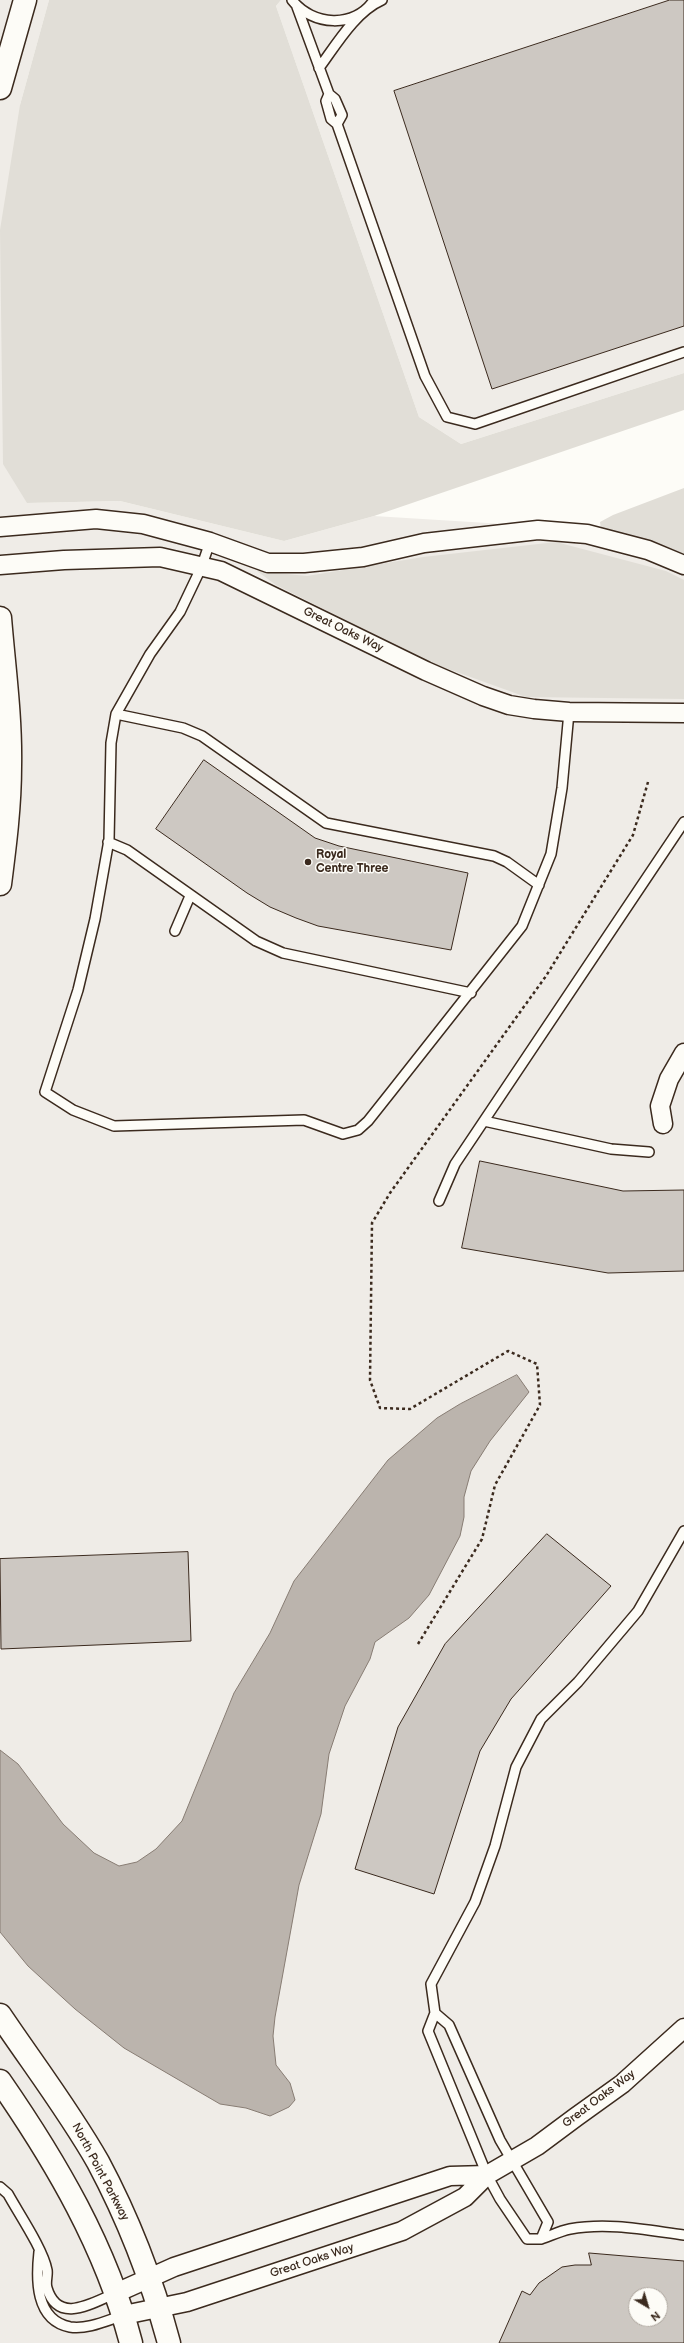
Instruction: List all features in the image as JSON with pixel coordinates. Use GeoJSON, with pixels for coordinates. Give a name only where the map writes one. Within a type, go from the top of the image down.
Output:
{"type":"FeatureCollection","features":[{"type":"Feature","properties":{"kind":"street"},"geometry":{"type":"LineString","coordinates":[[0,88],[25,0]]}},
{"type":"Feature","properties":{"kind":"street"},"geometry":{"type":"LineString","coordinates":[[0,527],[96,520],[143,524],[210,542],[268,563],[304,563],[363,557],[424,543],[538,530],[587,534],[648,550],[684,564]]}},
{"type":"Feature","properties":{"kind":"street","name":"Great Oaks Way"},"geometry":{"type":"LineString","coordinates":[[0,565],[64,560],[160,557],[201,568],[221,571],[420,668],[483,696],[509,705],[569,712],[684,713]]}},
{"type":"Feature","properties":{"kind":"street"},"geometry":{"type":"LineString","coordinates":[[0,618],[10,731],[10,766],[5,851],[0,884]]}},
{"type":"Feature","properties":{"kind":"street"},"geometry":{"type":"LineString","coordinates":[[663,1124],[660,1106],[669,1079],[684,1053]]}},
{"type":"Feature","properties":{"kind":"street","name":"North Point Parkway"},"geometry":{"type":"LineString","coordinates":[[0,2016],[64,2107],[94,2156],[125,2218],[150,2278],[169,2343]]}},
{"type":"Feature","properties":{"kind":"street","name":"Great Oaks Way"},"geometry":{"type":"LineString","coordinates":[[124,2314],[187,2302],[402,2231],[465,2197],[487,2175],[537,2146],[622,2084],[684,2028]]}},
{"type":"Feature","properties":{"kind":"street"},"geometry":{"type":"LineString","coordinates":[[0,2081],[56,2166],[95,2242],[124,2314],[131,2343]]}},
{"type":"Feature","properties":{"kind":"street","name":"Great Oaks Way"},"geometry":{"type":"LineString","coordinates":[[116,2293],[174,2267],[450,2176],[487,2175]]}},
{"type":"Feature","properties":{"kind":"lane"},"geometry":{"type":"LineString","coordinates":[[295,4],[311,16],[326,21],[358,15],[372,2],[382,0]]}},
{"type":"Feature","properties":{"kind":"lane"},"geometry":{"type":"LineString","coordinates":[[319,68],[341,38],[372,2]]}},
{"type":"Feature","properties":{"kind":"lane"},"geometry":{"type":"LineString","coordinates":[[295,4],[329,94],[326,101],[331,119],[337,124],[425,376],[447,416],[475,424],[684,352]]}},
{"type":"Feature","properties":{"kind":"lane"},"geometry":{"type":"LineString","coordinates":[[210,542],[201,568],[180,612],[150,654],[116,714],[111,743],[108,842],[95,919],[78,990],[45,1092],[73,1110],[114,1126],[304,1120],[343,1134],[358,1130],[368,1121],[471,993],[522,926],[551,854],[562,788],[569,712]]}},
{"type":"Feature","properties":{"kind":"lane"},"geometry":{"type":"LineString","coordinates":[[116,714],[183,728],[202,736],[326,823],[494,856],[507,862],[539,885]]}},
{"type":"Feature","properties":{"kind":"lane"},"geometry":{"type":"LineString","coordinates":[[440,1201],[455,1164],[684,822]]}},
{"type":"Feature","properties":{"kind":"lane"},"geometry":{"type":"LineString","coordinates":[[108,842],[127,850],[190,896],[256,941],[283,953],[471,993]]}},
{"type":"Feature","properties":{"kind":"lane"},"geometry":{"type":"LineString","coordinates":[[175,931],[190,896]]}},
{"type":"Feature","properties":{"kind":"lane"},"geometry":{"type":"LineString","coordinates":[[484,1121],[611,1149],[649,1152]]}},
{"type":"Feature","properties":{"kind":"lane"},"geometry":{"type":"LineString","coordinates":[[684,1531],[638,1611],[578,1682],[541,1719],[519,1760],[495,1846],[475,1902],[431,1984],[435,2013],[428,2031],[487,2175],[500,2200],[527,2240],[541,2239],[568,2229],[589,2226],[615,2226],[684,2235]]}},
{"type":"Feature","properties":{"kind":"lane"},"geometry":{"type":"LineString","coordinates":[[435,2013],[448,2025],[500,2140],[548,2222],[541,2239]]}},
{"type":"Feature","properties":{"kind":"lane"},"geometry":{"type":"LineString","coordinates":[[0,2187],[8,2194],[39,2251],[47,2270],[46,2286],[51,2299],[62,2308],[72,2309],[82,2307],[116,2293]]}},
{"type":"Feature","properties":{"kind":"lane"},"geometry":{"type":"LineString","coordinates":[[39,2251],[37,2289],[43,2306],[55,2319],[70,2327],[86,2326],[124,2314]]}},
{"type":"Feature","properties":{"kind":"path"},"geometry":{"type":"LineString","coordinates":[[418,1644],[482,1539],[495,1486],[540,1405],[537,1364],[508,1352],[410,1409],[380,1408],[370,1380],[372,1223],[403,1175],[546,976],[633,836],[648,782]]}},
{"type":"Feature","properties":{"kind":"shaded area"},"geometry":{"type":"Polygon","coordinates":[[[0,0],[49,0],[20,105],[27,503],[120,501],[284,541],[374,516],[601,530],[684,558],[684,2343],[0,2343],[0,0]]]}},
{"type":"Feature","properties":{"kind":"shaded area"},"geometry":{"type":"Polygon","coordinates":[[[49,0],[281,0],[276,6],[419,417],[461,444],[684,373],[684,410],[374,516],[284,541],[120,501],[27,503],[3,464],[0,230],[20,105],[49,0]]]}},
{"type":"Feature","properties":{"kind":"shaded area"},"geometry":{"type":"Polygon","coordinates":[[[281,0],[684,0],[684,373],[461,444],[419,417],[276,6],[281,0]]]}},
{"type":"Feature","properties":{"kind":"shaded area"},"geometry":{"type":"Polygon","coordinates":[[[684,488],[684,558],[601,530],[600,522],[613,515],[684,488]]]}},
{"type":"Feature","properties":{"kind":"shaded area"},"geometry":{"type":"Polygon","coordinates":[[[556,542],[666,571],[684,580],[684,699],[526,697],[429,662],[276,585],[257,571],[307,576],[423,557],[556,542]]]}},
{"type":"Feature","properties":{"kind":"shaded area"},"geometry":{"type":"Polygon","coordinates":[[[517,1375],[529,1392],[490,1441],[471,1471],[464,1497],[464,1517],[460,1536],[429,1595],[409,1618],[375,1642],[370,1659],[345,1706],[329,1754],[321,1814],[299,1885],[275,2017],[273,2036],[276,2065],[290,2083],[295,2100],[289,2107],[270,2116],[246,2108],[220,2104],[124,2048],[75,2009],[28,1966],[0,1932],[0,1750],[18,1764],[63,1824],[94,1853],[119,1866],[137,1862],[156,1849],[182,1821],[234,1693],[270,1633],[294,1581],[388,1460],[437,1418],[460,1404],[517,1375]]]}},
{"type":"Feature","properties":{"kind":"building"},"geometry":{"type":"Polygon","coordinates":[[[670,0],[684,0],[684,326],[492,389],[394,91],[670,0]]]}},
{"type":"Feature","properties":{"kind":"building","name":"Royal Centre Three"},"geometry":{"type":"Polygon","coordinates":[[[204,760],[315,838],[339,846],[468,873],[451,950],[318,926],[296,918],[270,907],[247,893],[156,829],[204,760]]]}},
{"type":"Feature","properties":{"kind":"building"},"geometry":{"type":"Polygon","coordinates":[[[480,1161],[623,1191],[684,1190],[684,1271],[608,1273],[462,1248],[480,1161]]]}},
{"type":"Feature","properties":{"kind":"building"},"geometry":{"type":"Polygon","coordinates":[[[547,1534],[611,1586],[511,1699],[480,1751],[434,1894],[355,1869],[398,1727],[445,1644],[547,1534]]]}},
{"type":"Feature","properties":{"kind":"building"},"geometry":{"type":"Polygon","coordinates":[[[188,1552],[191,1641],[1,1649],[0,1559],[188,1552]]]}},
{"type":"Feature","properties":{"kind":"building"},"geometry":{"type":"Polygon","coordinates":[[[589,2253],[684,2261],[684,2343],[499,2343],[522,2291],[530,2295],[539,2283],[562,2267],[591,2265],[589,2253]]]}},
{"type":"Feature","properties":{"kind":"place","name":"Royal Centre Three"},"geometry":{"type":"Point","coordinates":[308,862]}}]}
